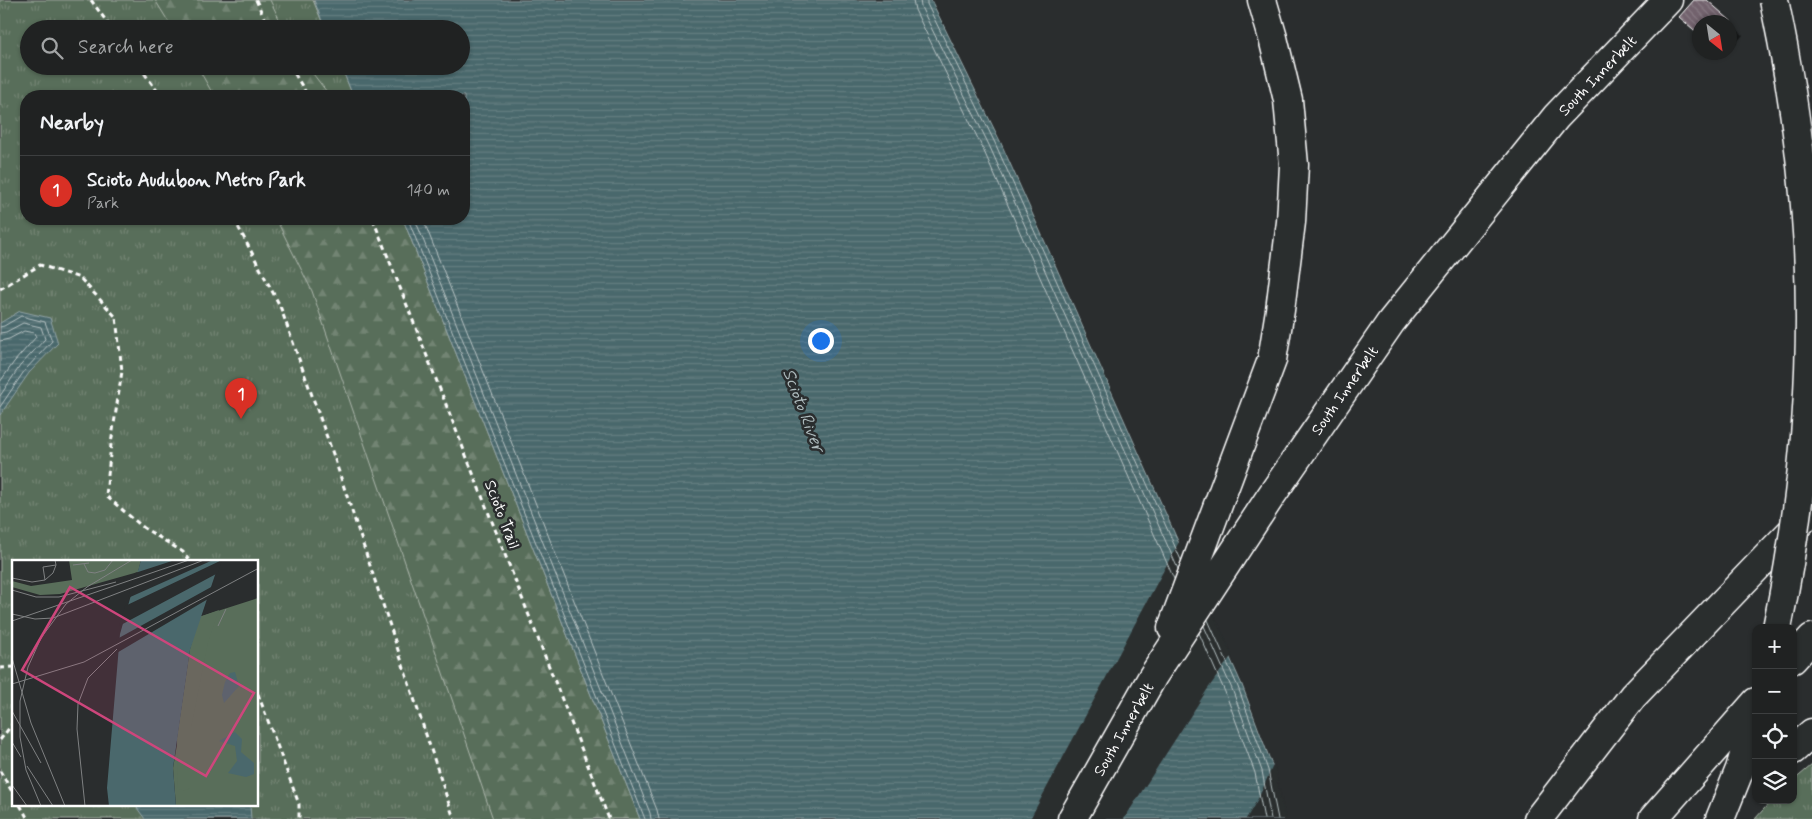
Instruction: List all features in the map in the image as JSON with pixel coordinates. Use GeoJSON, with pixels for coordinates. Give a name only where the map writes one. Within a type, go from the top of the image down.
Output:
{"type":"FeatureCollection","features":[{"type":"Feature","properties":{"kind":"highway"},"geometry":{"type":"LineString","coordinates":[[1153,676],[1272,360],[1291,222],[1294,165],[1288,100],[1274,38],[1262,0]]}},
{"type":"Feature","properties":{"kind":"highway","name":"South Innerbelt"},"geometry":{"type":"LineString","coordinates":[[1072,819],[1153,676],[1271,496],[1391,322],[1556,117],[1668,0]]}},
{"type":"Feature","properties":{"kind":"highway"},"geometry":{"type":"LineString","coordinates":[[1774,0],[1784,44],[1800,162],[1806,223],[1810,320],[1806,422],[1800,494],[1778,624]]}},
{"type":"Feature","properties":{"kind":"highway"},"geometry":{"type":"LineString","coordinates":[[1538,819],[1633,696],[1812,510]]}},
{"type":"Feature","properties":{"kind":"highway"},"geometry":{"type":"LineString","coordinates":[[1797,655],[1812,638]]}},
{"type":"Feature","properties":{"kind":"highway"},"geometry":{"type":"LineString","coordinates":[[1653,819],[1752,707]]}},
{"type":"Feature","properties":{"kind":"highway"},"geometry":{"type":"LineString","coordinates":[[1721,819],[1740,769],[1752,728]]}},
{"type":"Feature","properties":{"kind":"highway"},"geometry":{"type":"LineString","coordinates":[[1797,746],[1812,733]]}},
{"type":"Feature","properties":{"kind":"highway"},"geometry":{"type":"LineString","coordinates":[[1721,819],[1752,788]]}},
{"type":"Feature","properties":{"kind":"path"},"geometry":{"type":"LineString","coordinates":[[91,0],[105,20]]}},
{"type":"Feature","properties":{"kind":"path"},"geometry":{"type":"LineString","coordinates":[[256,0],[265,20]]}},
{"type":"Feature","properties":{"kind":"path"},"geometry":{"type":"LineString","coordinates":[[146,75],[157,90]]}},
{"type":"Feature","properties":{"kind":"path"},"geometry":{"type":"LineString","coordinates":[[295,75],[304,90]]}},
{"type":"Feature","properties":{"kind":"path"},"geometry":{"type":"LineString","coordinates":[[237,225],[280,306],[333,454],[454,819]]}},
{"type":"Feature","properties":{"kind":"path","name":"Scioto Trail"},"geometry":{"type":"LineString","coordinates":[[375,225],[609,819]]}},
{"type":"Feature","properties":{"kind":"path"},"geometry":{"type":"LineString","coordinates":[[0,289],[40,265],[80,278],[116,317],[122,370],[111,444],[106,496],[144,528],[184,552],[189,560]]}},
{"type":"Feature","properties":{"kind":"path"},"geometry":{"type":"LineString","coordinates":[[259,697],[299,804],[300,819]]}},
{"type":"Feature","properties":{"kind":"path"},"geometry":{"type":"LineString","coordinates":[[0,740],[12,725]]}},
{"type":"Feature","properties":{"kind":"path"},"geometry":{"type":"LineString","coordinates":[[0,771],[12,792]]}},
{"type":"Feature","properties":{"kind":"path"},"geometry":{"type":"LineString","coordinates":[[21,806],[28,819]]}},
{"type":"Feature","properties":{"kind":"green space"},"geometry":{"type":"Polygon","coordinates":[[[0,0],[313,0],[321,20],[20,20],[20,75],[345,75],[351,90],[20,90],[20,225],[405,225],[640,819],[0,819],[0,0]]]}},
{"type":"Feature","properties":{"kind":"green space"},"geometry":{"type":"Polygon","coordinates":[[[155,0],[270,0],[280,20],[167,20],[155,0]]]}},
{"type":"Feature","properties":{"kind":"green space"},"geometry":{"type":"Polygon","coordinates":[[[202,75],[314,75],[325,90],[211,90],[202,75]]]}},
{"type":"Feature","properties":{"kind":"green space"},"geometry":{"type":"Polygon","coordinates":[[[279,225],[405,225],[640,819],[493,819],[312,291],[279,225]]]}},
{"type":"Feature","properties":{"kind":"green space"},"geometry":{"type":"Polygon","coordinates":[[[1812,765],[1812,819],[1755,819],[1768,804],[1797,804],[1797,778],[1812,765]]]}},
{"type":"Feature","properties":{"kind":"water","name":"Scioto River"},"geometry":{"type":"Polygon","coordinates":[[[314,0],[931,0],[1000,141],[1242,685],[1273,768],[1283,819],[640,819],[405,225],[470,225],[470,90],[351,90],[345,75],[470,75],[470,20],[322,20],[314,0]]]}},
{"type":"Feature","properties":{"kind":"water"},"geometry":{"type":"Polygon","coordinates":[[[20,311],[50,318],[58,343],[29,373],[0,415],[0,323],[20,311]]]}},
{"type":"Feature","properties":{"kind":"water"},"geometry":{"type":"Polygon","coordinates":[[[137,806],[250,806],[251,819],[145,819],[137,806]]]}},
{"type":"Feature","properties":{"kind":"pier"},"geometry":{"type":"Polygon","coordinates":[[[1180,540],[1232,655],[1207,690],[1124,819],[1030,819],[1180,540]]]}},
{"type":"Feature","properties":{"kind":"pier"},"geometry":{"type":"Polygon","coordinates":[[[1274,763],[1285,819],[1246,819],[1259,797],[1274,763]]]}},
{"type":"Feature","properties":{"kind":"building"},"geometry":{"type":"Polygon","coordinates":[[[1694,0],[1707,0],[1724,15],[1692,15],[1692,28],[1679,17],[1694,0]]]}},
{"type":"Feature","properties":{"kind":"place","name":"Scioto Audubon Metro Park"},"geometry":{"type":"Point","coordinates":[241,419]}}]}
